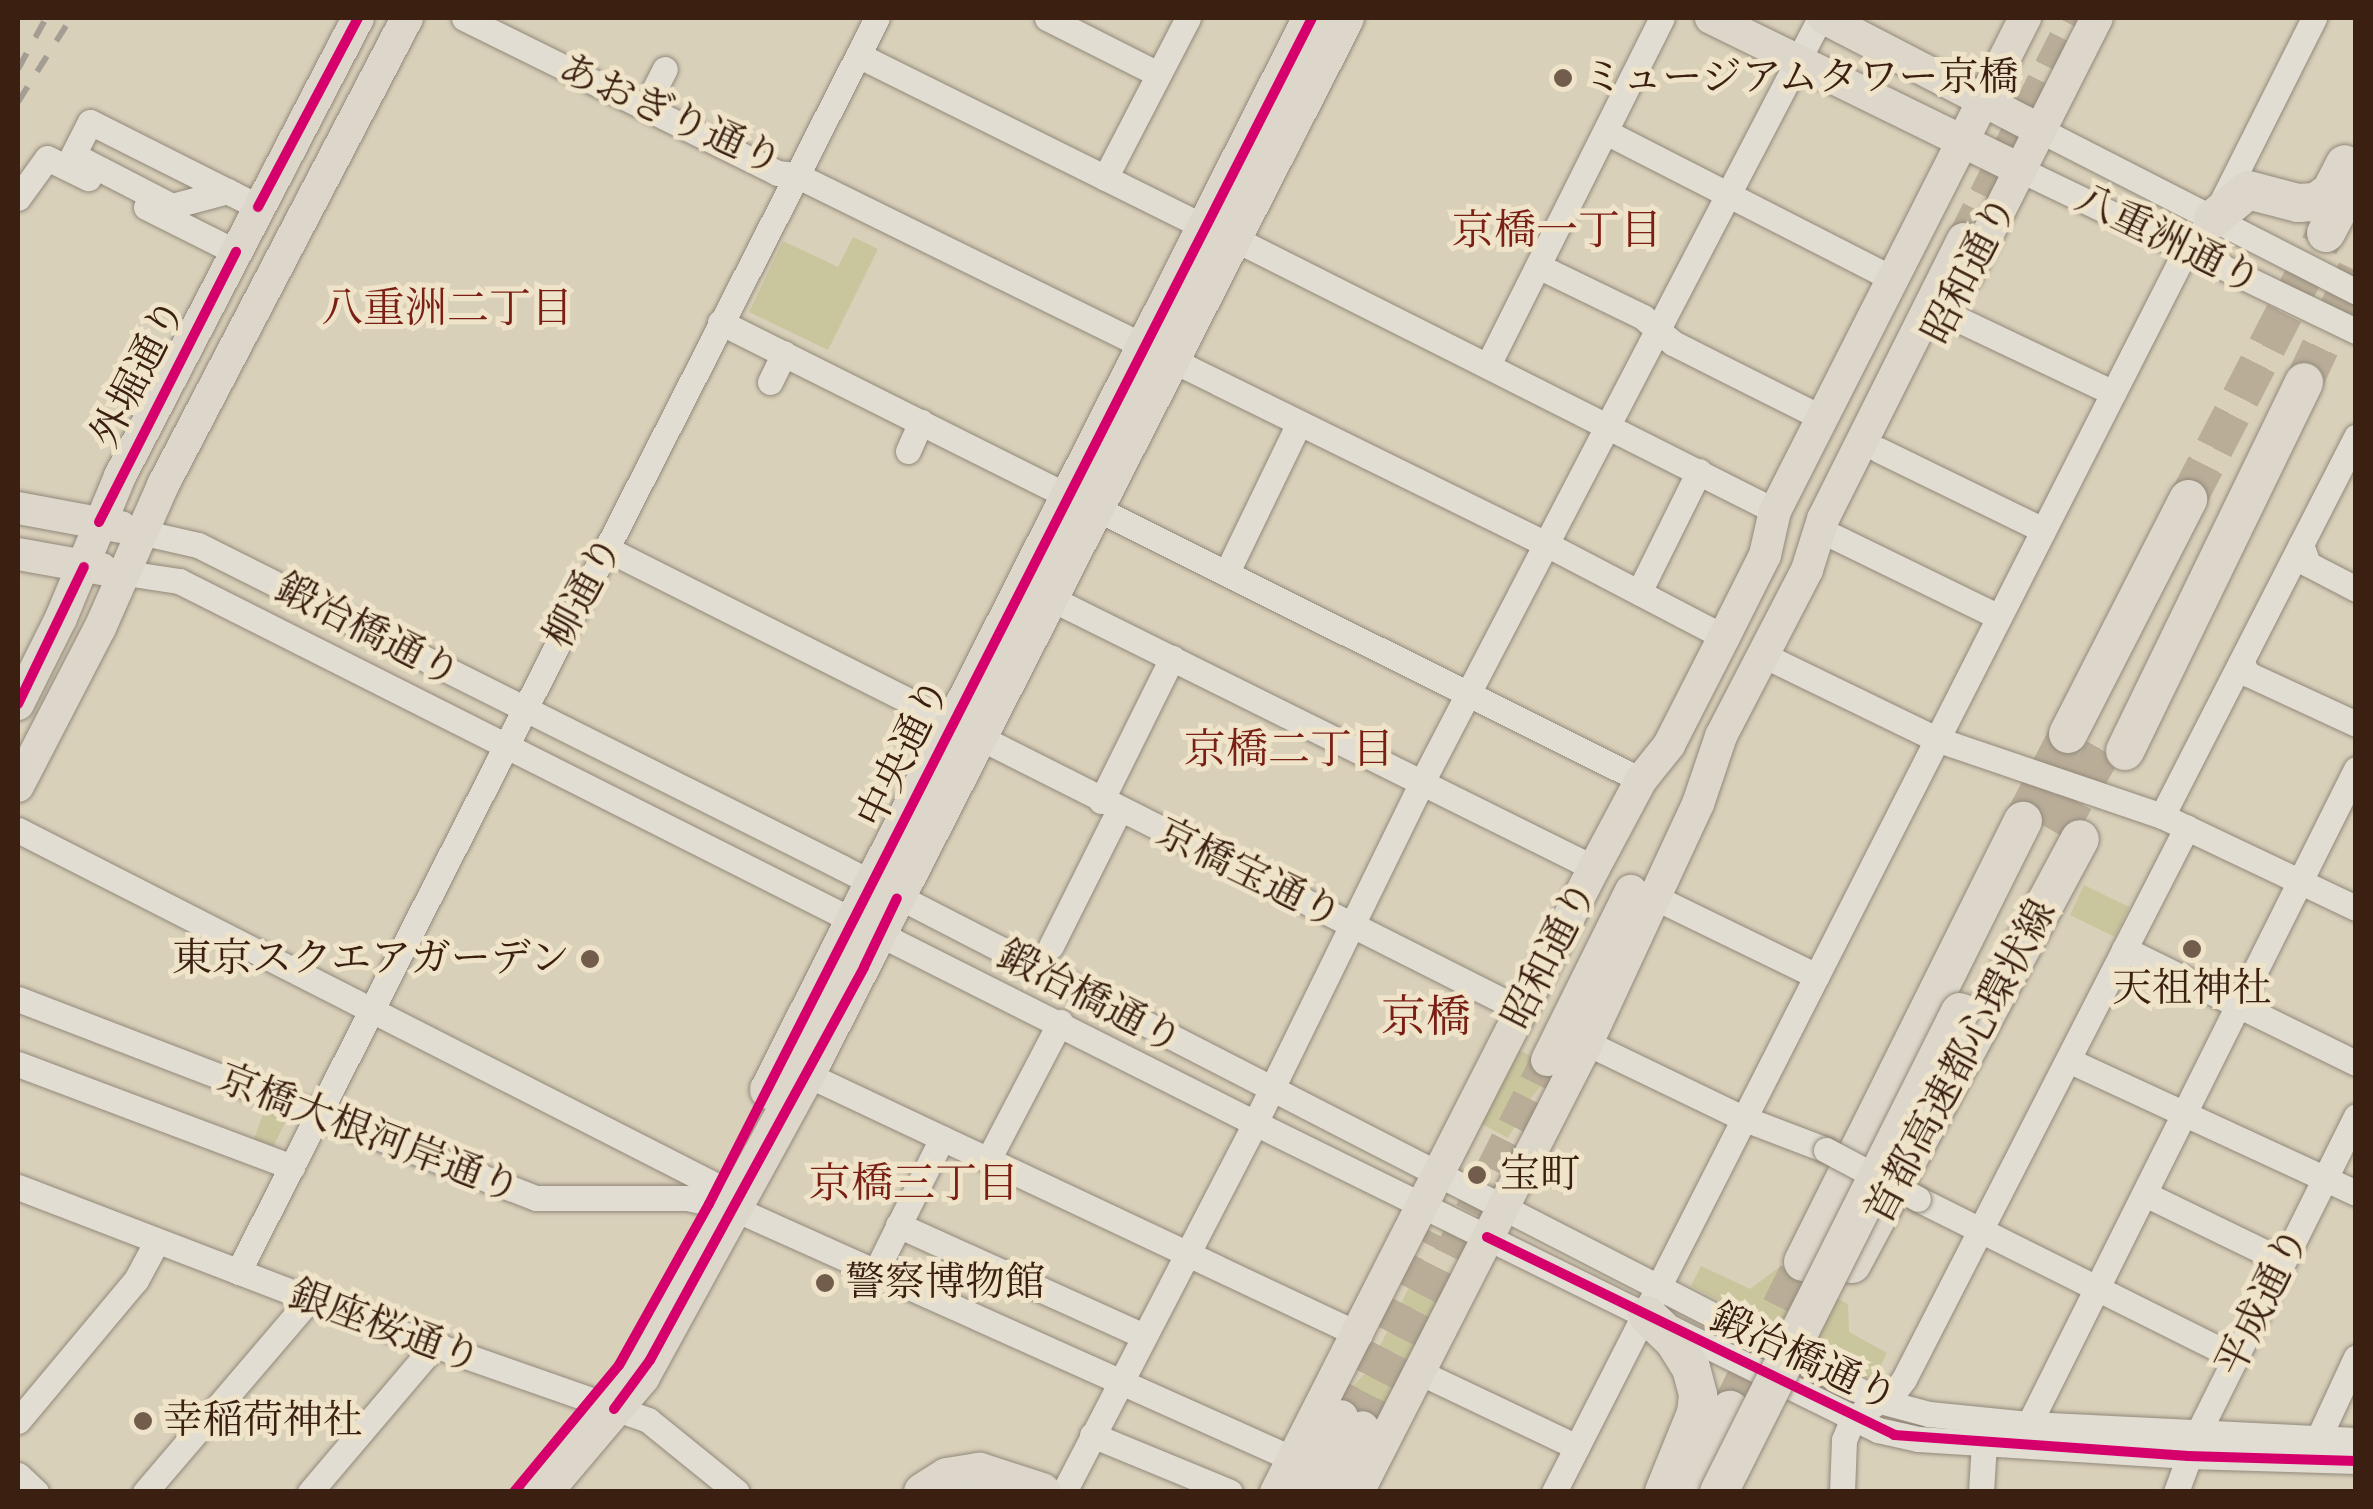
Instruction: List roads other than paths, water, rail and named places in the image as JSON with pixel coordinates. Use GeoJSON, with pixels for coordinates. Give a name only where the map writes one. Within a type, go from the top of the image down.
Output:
{"type":"FeatureCollection","features":[{"type":"Feature","properties":{"kind":"highway","name":"中央通り"},"geometry":{"type":"LineString","coordinates":[[1218,232],[1312,18]]}},
{"type":"Feature","properties":{"kind":"highway","name":"中央通り"},"geometry":{"type":"LineString","coordinates":[[514,1492],[602,1405],[641,1376],[720,1200],[868,926],[1218,232],[1344,18]]}},
{"type":"Feature","properties":{"kind":"highway"},"geometry":{"type":"LineString","coordinates":[[2214,219],[2248,190],[2298,203],[2316,202],[2350,170]]}},
{"type":"Feature","properties":{"kind":"highway"},"geometry":{"type":"LineString","coordinates":[[2326,233],[2350,170]]}},
{"type":"Feature","properties":{"kind":"highway"},"geometry":{"type":"LineString","coordinates":[[2117,746],[2217,558],[2304,382]]}},
{"type":"Feature","properties":{"kind":"highway"},"geometry":{"type":"LineString","coordinates":[[2068,734],[2188,499]]}},
{"type":"Feature","properties":{"kind":"highway","name":"中央通り"},"geometry":{"type":"LineString","coordinates":[[965,729],[1048,597],[1080,502]]}},
{"type":"Feature","properties":{"kind":"highway"},"geometry":{"type":"LineString","coordinates":[[1719,1492],[2053,831]]}},
{"type":"Feature","properties":{"kind":"highway","name":"首都高速都心環状線"},"geometry":{"type":"LineString","coordinates":[[1803,1262],[2053,831]]}},
{"type":"Feature","properties":{"kind":"highway","name":"首都高速都心環状線"},"geometry":{"type":"LineString","coordinates":[[1840,1285],[2053,831]]}},
{"type":"Feature","properties":{"kind":"highway","name":"中央通り"},"geometry":{"type":"LineString","coordinates":[[720,1200],[806,1074],[868,926]]}},
{"type":"Feature","properties":{"kind":"highway"},"geometry":{"type":"LineString","coordinates":[[1653,1302],[1691,1368],[1698,1395],[1696,1414],[1664,1492]]}},
{"type":"Feature","properties":{"kind":"highway","name":"中央通り"},"geometry":{"type":"LineString","coordinates":[[543,1492],[602,1405]]}},
{"type":"Feature","properties":{"kind":"highway"},"geometry":{"type":"LineString","coordinates":[[1698,1492],[1730,1410]]}},
{"type":"Feature","properties":{"kind":"highway"},"geometry":{"type":"LineString","coordinates":[[1735,1492],[1766,1428]]}},
{"type":"Feature","properties":{"kind":"highway"},"geometry":{"type":"LineString","coordinates":[[923,1492],[947,1477],[980,1472],[1042,1492]]}},
{"type":"Feature","properties":{"kind":"main road","name":"外堀通り"},"geometry":{"type":"LineString","coordinates":[[18,704],[84,566],[100,522],[358,18]]}},
{"type":"Feature","properties":{"kind":"main road","name":"外堀通り"},"geometry":{"type":"LineString","coordinates":[[18,786],[126,573],[163,485],[406,18]]}},
{"type":"Feature","properties":{"kind":"main road","name":"八重洲通り"},"geometry":{"type":"LineString","coordinates":[[1711,18],[2022,170]]}},
{"type":"Feature","properties":{"kind":"main road","name":"八重洲通り"},"geometry":{"type":"LineString","coordinates":[[1822,18],[2040,130]]}},
{"type":"Feature","properties":{"kind":"main road","name":"昭和通り"},"geometry":{"type":"LineString","coordinates":[[1276,1492],[1360,1335],[1594,868],[1641,780],[1668,744],[1724,637],[1765,555],[1775,511],[2025,18]]}},
{"type":"Feature","properties":{"kind":"main road","name":"昭和通り"},"geometry":{"type":"LineString","coordinates":[[1807,570],[1835,537],[2097,18]]}},
{"type":"Feature","properties":{"kind":"main road","name":"昭和通り"},"geometry":{"type":"LineString","coordinates":[[1668,744],[1660,786],[1537,1056],[1680,794],[1721,736],[1807,570],[1822,519],[1953,234],[1800,514],[1765,555]]}},
{"type":"Feature","properties":{"kind":"main road","name":"鍛冶橋通り"},"geometry":{"type":"LineString","coordinates":[[18,508],[145,533]]}},
{"type":"Feature","properties":{"kind":"main road","name":"鍛冶橋通り"},"geometry":{"type":"LineString","coordinates":[[18,554],[126,573]]}},
{"type":"Feature","properties":{"kind":"main road","name":"昭和通り"},"geometry":{"type":"LineString","coordinates":[[1366,1489],[1417,1371],[1587,1043],[1698,804],[1721,736]]}},
{"type":"Feature","properties":{"kind":"main road"},"geometry":{"type":"LineString","coordinates":[[1303,1492],[1352,1422],[1329,1492]]}},
{"type":"Feature","properties":{"kind":"street","name":"あおぎり通り"},"geometry":{"type":"LineString","coordinates":[[464,18],[777,173],[796,175]]}},
{"type":"Feature","properties":{"kind":"street","name":"あおぎり通り"},"geometry":{"type":"LineString","coordinates":[[498,18],[785,160],[796,175]]}},
{"type":"Feature","properties":{"kind":"street","name":"柳通り"},"geometry":{"type":"LineString","coordinates":[[238,1272],[877,18]]}},
{"type":"Feature","properties":{"kind":"street"},"geometry":{"type":"LineString","coordinates":[[1047,18],[1084,26],[1158,74]]}},
{"type":"Feature","properties":{"kind":"street"},"geometry":{"type":"LineString","coordinates":[[1105,178],[1188,18]]}},
{"type":"Feature","properties":{"kind":"street"},"geometry":{"type":"LineString","coordinates":[[1488,365],[1662,18]]}},
{"type":"Feature","properties":{"kind":"street"},"geometry":{"type":"LineString","coordinates":[[1064,1492],[1255,1123],[1422,782],[1729,196],[1796,60],[1822,18]]}},
{"type":"Feature","properties":{"kind":"street"},"geometry":{"type":"LineString","coordinates":[[1554,1492],[2186,248],[2214,219],[2272,118],[2276,70],[2302,23]]}},
{"type":"Feature","properties":{"kind":"street"},"geometry":{"type":"LineString","coordinates":[[858,55],[1608,424],[1775,511]]}},
{"type":"Feature","properties":{"kind":"street"},"geometry":{"type":"LineString","coordinates":[[652,94],[665,69]]}},
{"type":"Feature","properties":{"kind":"street"},"geometry":{"type":"LineString","coordinates":[[210,188],[172,206],[73,155],[90,122],[210,188],[258,207]]}},
{"type":"Feature","properties":{"kind":"street","name":"八重洲通り"},"geometry":{"type":"LineString","coordinates":[[2040,130],[2356,292]]}},
{"type":"Feature","properties":{"kind":"street"},"geometry":{"type":"LineString","coordinates":[[1606,132],[1893,279]]}},
{"type":"Feature","properties":{"kind":"street"},"geometry":{"type":"LineString","coordinates":[[101,152],[178,193],[210,188]]}},
{"type":"Feature","properties":{"kind":"street"},"geometry":{"type":"LineString","coordinates":[[18,198],[47,158],[236,252]]}},
{"type":"Feature","properties":{"kind":"street","name":"八重洲通り"},"geometry":{"type":"LineString","coordinates":[[2022,170],[2356,331]]}},
{"type":"Feature","properties":{"kind":"street"},"geometry":{"type":"LineString","coordinates":[[796,175],[1548,545],[1724,637]]}},
{"type":"Feature","properties":{"kind":"street"},"geometry":{"type":"LineString","coordinates":[[1538,266],[1642,317],[1672,343],[1824,419]]}},
{"type":"Feature","properties":{"kind":"street"},"geometry":{"type":"LineString","coordinates":[[1947,314],[2113,393]]}},
{"type":"Feature","properties":{"kind":"street"},"geometry":{"type":"LineString","coordinates":[[720,322],[1470,691],[1641,780]]}},
{"type":"Feature","properties":{"kind":"street"},"geometry":{"type":"LineString","coordinates":[[770,382],[784,353]]}},
{"type":"Feature","properties":{"kind":"street"},"geometry":{"type":"LineString","coordinates":[[908,451],[921,422]]}},
{"type":"Feature","properties":{"kind":"street"},"geometry":{"type":"LineString","coordinates":[[1227,572],[1299,423]]}},
{"type":"Feature","properties":{"kind":"street"},"geometry":{"type":"LineString","coordinates":[[2162,816],[2301,544],[2345,477],[2356,437]]}},
{"type":"Feature","properties":{"kind":"street"},"geometry":{"type":"LineString","coordinates":[[1879,450],[2043,530]]}},
{"type":"Feature","properties":{"kind":"street"},"geometry":{"type":"LineString","coordinates":[[1638,592],[1698,471]]}},
{"type":"Feature","properties":{"kind":"street","name":"鍛冶橋通り"},"geometry":{"type":"LineString","coordinates":[[145,533],[198,545],[885,891],[1438,1174],[1495,1223]]}},
{"type":"Feature","properties":{"kind":"street"},"geometry":{"type":"LineString","coordinates":[[1835,537],[1999,617]]}},
{"type":"Feature","properties":{"kind":"street"},"geometry":{"type":"LineString","coordinates":[[2301,544],[2308,564],[2356,589]]}},
{"type":"Feature","properties":{"kind":"street","name":"京橋宝通り"},"geometry":{"type":"LineString","coordinates":[[607,548],[1521,1010]]}},
{"type":"Feature","properties":{"kind":"street","name":"鍛冶橋通り"},"geometry":{"type":"LineString","coordinates":[[126,573],[179,582],[1423,1207],[1495,1223],[1653,1302],[1880,1400],[1930,1414],[2356,1462]]}},
{"type":"Feature","properties":{"kind":"street"},"geometry":{"type":"LineString","coordinates":[[1048,597],[1594,868]]}},
{"type":"Feature","properties":{"kind":"street"},"geometry":{"type":"LineString","coordinates":[[1763,655],[1936,739],[2162,816],[2356,908]]}},
{"type":"Feature","properties":{"kind":"street"},"geometry":{"type":"LineString","coordinates":[[1052,946],[1172,658]]}},
{"type":"Feature","properties":{"kind":"street"},"geometry":{"type":"LineString","coordinates":[[2241,662],[2248,674],[2356,724]]}},
{"type":"Feature","properties":{"kind":"street"},"geometry":{"type":"LineString","coordinates":[[2029,1424],[2147,1195],[2356,769]]}},
{"type":"Feature","properties":{"kind":"street"},"geometry":{"type":"LineString","coordinates":[[1842,1492],[1844,1440],[1853,1418],[1904,1379],[2187,827]]}},
{"type":"Feature","properties":{"kind":"street"},"geometry":{"type":"LineString","coordinates":[[18,830],[665,1160],[720,1200],[1293,1458]]}},
{"type":"Feature","properties":{"kind":"street"},"geometry":{"type":"LineString","coordinates":[[1652,896],[1817,976]]}},
{"type":"Feature","properties":{"kind":"street"},"geometry":{"type":"LineString","coordinates":[[2124,949],[2356,1063]]}},
{"type":"Feature","properties":{"kind":"street","name":"京橋大根河岸通り"},"geometry":{"type":"LineString","coordinates":[[18,998],[536,1198],[720,1200]]}},
{"type":"Feature","properties":{"kind":"street"},"geometry":{"type":"LineString","coordinates":[[988,1160],[1060,1022]]}},
{"type":"Feature","properties":{"kind":"street"},"geometry":{"type":"LineString","coordinates":[[1587,1043],[1745,1119],[1826,1150],[1980,1232],[2235,1357]]}},
{"type":"Feature","properties":{"kind":"street"},"geometry":{"type":"LineString","coordinates":[[2068,1060],[2356,1193]]}},
{"type":"Feature","properties":{"kind":"street"},"geometry":{"type":"LineString","coordinates":[[18,1064],[292,1167]]}},
{"type":"Feature","properties":{"kind":"street"},"geometry":{"type":"LineString","coordinates":[[806,1074],[1360,1335]]}},
{"type":"Feature","properties":{"kind":"street","name":"平成通り"},"geometry":{"type":"LineString","coordinates":[[2176,1492],[2193,1445],[2235,1357],[2356,1116]]}},
{"type":"Feature","properties":{"kind":"street"},"geometry":{"type":"LineString","coordinates":[[877,1270],[942,1138]]}},
{"type":"Feature","properties":{"kind":"street"},"geometry":{"type":"LineString","coordinates":[[647,1197],[672,1180],[665,1160]]}},
{"type":"Feature","properties":{"kind":"street","name":"銀座桜通り"},"geometry":{"type":"LineString","coordinates":[[20,1191],[434,1346],[648,1420],[724,1487]]}},
{"type":"Feature","properties":{"kind":"street"},"geometry":{"type":"LineString","coordinates":[[2147,1195],[2283,1261]]}},
{"type":"Feature","properties":{"kind":"street"},"geometry":{"type":"LineString","coordinates":[[898,1225],[1144,1336]]}},
{"type":"Feature","properties":{"kind":"street"},"geometry":{"type":"LineString","coordinates":[[18,1421],[136,1280],[157,1241]]}},
{"type":"Feature","properties":{"kind":"street"},"geometry":{"type":"LineString","coordinates":[[146,1492],[309,1300]]}},
{"type":"Feature","properties":{"kind":"street","name":"鍛冶橋通り"},"geometry":{"type":"LineString","coordinates":[[1653,1302],[1853,1418],[1894,1435],[1984,1443],[2193,1445],[2356,1440]]}},
{"type":"Feature","properties":{"kind":"street"},"geometry":{"type":"LineString","coordinates":[[310,1492],[434,1346]]}},
{"type":"Feature","properties":{"kind":"street"},"geometry":{"type":"LineString","coordinates":[[2318,1439],[2356,1357]]}},
{"type":"Feature","properties":{"kind":"street"},"geometry":{"type":"LineString","coordinates":[[1417,1371],[1576,1447]]}},
{"type":"Feature","properties":{"kind":"street"},"geometry":{"type":"LineString","coordinates":[[1092,1434],[1230,1492]]}},
{"type":"Feature","properties":{"kind":"street"},"geometry":{"type":"LineString","coordinates":[[1981,1492],[1984,1443]]}},
{"type":"Feature","properties":{"kind":"street"},"geometry":{"type":"LineString","coordinates":[[18,1476],[36,1492]]}},
{"type":"Feature","properties":{"kind":"tunnel"},"geometry":{"type":"LineString","coordinates":[[1963,239],[2075,18]]}},
{"type":"Feature","properties":{"kind":"tunnel"},"geometry":{"type":"LineString","coordinates":[[2188,499],[2326,233]]}},
{"type":"Feature","properties":{"kind":"tunnel"},"geometry":{"type":"LineString","coordinates":[[2304,382],[2356,271]]}},
{"type":"Feature","properties":{"kind":"tunnel"},"geometry":{"type":"LineString","coordinates":[[2023,821],[2068,734]]}},
{"type":"Feature","properties":{"kind":"tunnel"},"geometry":{"type":"LineString","coordinates":[[2056,833],[2108,742]]}},
{"type":"Feature","properties":{"kind":"tunnel"},"geometry":{"type":"LineString","coordinates":[[1363,1427],[1547,1060]]}},
{"type":"Feature","properties":{"kind":"tunnel"},"geometry":{"type":"LineString","coordinates":[[1342,1416],[1435,1233]]}},
{"type":"Feature","properties":{"kind":"tunnel"},"geometry":{"type":"LineString","coordinates":[[1730,1410],[1803,1262]]}},
{"type":"Feature","properties":{"kind":"railway"},"geometry":{"type":"LineString","coordinates":[[18,69],[46,18]]}},
{"type":"Feature","properties":{"kind":"railway"},"geometry":{"type":"LineString","coordinates":[[18,102],[71,18]]}},
{"type":"Feature","properties":{"kind":"place","name":"ミュージアムタワー京橋"},"geometry":{"type":"Point","coordinates":[1563,78]}},
{"type":"Feature","properties":{"kind":"place","name":"天祖神社"},"geometry":{"type":"Point","coordinates":[2192,949]}},
{"type":"Feature","properties":{"kind":"place","name":"東京スクエアガーデン"},"geometry":{"type":"Point","coordinates":[590,959]}},
{"type":"Feature","properties":{"kind":"place","name":"宝町"},"geometry":{"type":"Point","coordinates":[1477,1175]}},
{"type":"Feature","properties":{"kind":"place","name":"警察博物館"},"geometry":{"type":"Point","coordinates":[825,1283]}},
{"type":"Feature","properties":{"kind":"place","name":"幸稲荷神社"},"geometry":{"type":"Point","coordinates":[143,1421]}},
{"type":"Feature","properties":{"kind":"district","name":"京橋一丁目"},"geometry":{"type":"Point","coordinates":[1557,232]}},
{"type":"Feature","properties":{"kind":"district","name":"八重洲二丁目"},"geometry":{"type":"Point","coordinates":[447,310]}},
{"type":"Feature","properties":{"kind":"district","name":"京橋二丁目"},"geometry":{"type":"Point","coordinates":[1289,751]}},
{"type":"Feature","properties":{"kind":"district","name":"京橋"},"geometry":{"type":"Point","coordinates":[1426,1019]}},
{"type":"Feature","properties":{"kind":"district","name":"京橋三丁目"},"geometry":{"type":"Point","coordinates":[914,1185]}}]}
